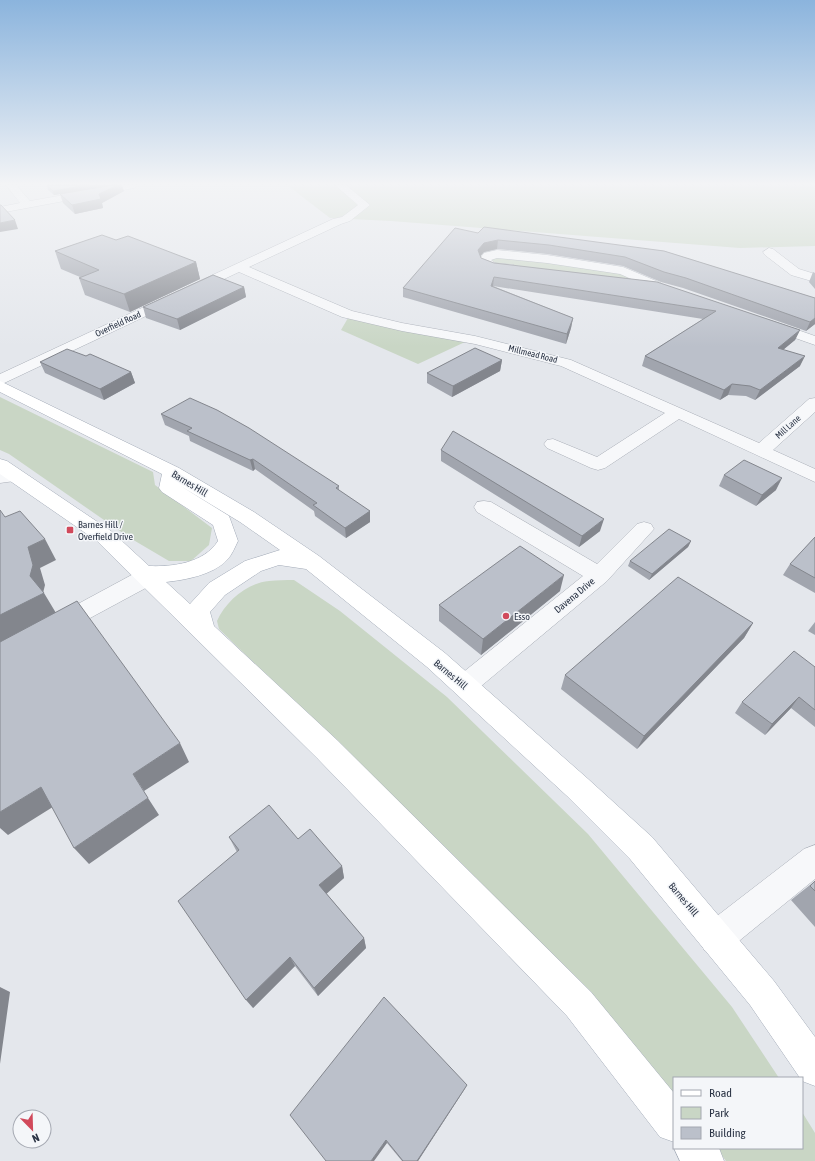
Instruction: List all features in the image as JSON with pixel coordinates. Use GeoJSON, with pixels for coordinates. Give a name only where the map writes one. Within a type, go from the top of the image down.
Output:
{"type":"FeatureCollection","features":[{"type":"Feature","properties":{"kind":"main road","name":"Barnes Hill"},"geometry":{"type":"LineString","coordinates":[[0,386],[172,472],[248,517],[311,562],[465,685],[578,787],[641,848],[762,993],[815,1068]]}},
{"type":"Feature","properties":{"kind":"main road"},"geometry":{"type":"LineString","coordinates":[[146,576],[196,568],[219,556],[228,541],[222,522],[169,488],[172,472]]}},
{"type":"Feature","properties":{"kind":"main road"},"geometry":{"type":"LineString","coordinates":[[5,473],[104,536],[327,749],[579,1004],[673,1122]]}},
{"type":"Feature","properties":{"kind":"main road"},"geometry":{"type":"LineString","coordinates":[[203,630],[198,610],[217,590],[253,566],[278,557],[311,562]]}},
{"type":"Feature","properties":{"kind":"main road"},"geometry":{"type":"LineString","coordinates":[[695,1149],[704,1161]]}},
{"type":"Feature","properties":{"kind":"street","name":"Overfield Road"},"geometry":{"type":"LineString","coordinates":[[0,380],[301,239]]}},
{"type":"Feature","properties":{"kind":"street"},"geometry":{"type":"LineString","coordinates":[[769,252],[795,272],[815,278]]}},
{"type":"Feature","properties":{"kind":"street"},"geometry":{"type":"LineString","coordinates":[[524,270],[493,266],[485,263],[484,260],[488,256],[497,254],[547,259],[622,271],[656,286],[670,290]]}},
{"type":"Feature","properties":{"kind":"street","name":"Millmead Road"},"geometry":{"type":"LineString","coordinates":[[240,268],[347,314],[402,327],[475,340],[566,363],[678,412],[815,476]]}},
{"type":"Feature","properties":{"kind":"street"},"geometry":{"type":"LineString","coordinates":[[586,278],[656,286]]}},
{"type":"Feature","properties":{"kind":"street"},"geometry":{"type":"LineString","coordinates":[[757,320],[815,341]]}},
{"type":"Feature","properties":{"kind":"street","name":"Mill Lane"},"geometry":{"type":"LineString","coordinates":[[761,451],[815,402]]}},
{"type":"Feature","properties":{"kind":"street"},"geometry":{"type":"LineString","coordinates":[[553,444],[598,464],[678,412]]}},
{"type":"Feature","properties":{"kind":"street","name":"Davena Drive"},"geometry":{"type":"LineString","coordinates":[[465,685],[599,575],[484,507]]}},
{"type":"Feature","properties":{"kind":"street"},"geometry":{"type":"LineString","coordinates":[[599,575],[644,529]]}},
{"type":"Feature","properties":{"kind":"street"},"geometry":{"type":"LineString","coordinates":[[42,633],[146,576]]}},
{"type":"Feature","properties":{"kind":"street"},"geometry":{"type":"LineString","coordinates":[[716,938],[815,860]]}},
{"type":"Feature","properties":{"kind":"green space"},"geometry":{"type":"Polygon","coordinates":[[[626,239],[815,239],[815,246],[740,248],[626,239]]]}},
{"type":"Feature","properties":{"kind":"green space"},"geometry":{"type":"Polygon","coordinates":[[[498,254],[619,272],[647,284],[493,264],[489,256],[498,254]]]}},
{"type":"Feature","properties":{"kind":"green space"},"geometry":{"type":"Polygon","coordinates":[[[348,318],[465,342],[418,364],[341,330],[348,318]]]}},
{"type":"Feature","properties":{"kind":"green space"},"geometry":{"type":"Polygon","coordinates":[[[0,397],[153,472],[155,485],[212,528],[209,545],[191,561],[169,561],[130,538],[9,454],[0,450],[0,397]]]}},
{"type":"Feature","properties":{"kind":"green space"},"geometry":{"type":"Polygon","coordinates":[[[275,580],[294,580],[340,611],[447,697],[588,834],[732,1007],[778,1077],[673,1077],[673,1096],[371,776],[219,629],[217,621],[226,607],[238,594],[253,585],[275,580]]]}},
{"type":"Feature","properties":{"kind":"green space"},"geometry":{"type":"Polygon","coordinates":[[[803,1114],[815,1133],[815,1161],[726,1161],[717,1149],[803,1149],[803,1114]]]}},
{"type":"Feature","properties":{"kind":"building"},"geometry":{"type":"Polygon","coordinates":[[[90,239],[136,239],[196,262],[124,294],[79,278],[99,270],[55,251],[90,239]]]}},
{"type":"Feature","properties":{"kind":"building"},"geometry":{"type":"Polygon","coordinates":[[[445,239],[575,239],[664,251],[815,298],[815,318],[810,322],[686,278],[664,272],[625,257],[549,245],[498,240],[484,243],[478,250],[481,258],[494,263],[657,282],[800,330],[778,348],[805,356],[760,390],[750,386],[732,384],[724,390],[645,356],[716,311],[494,277],[491,286],[573,318],[567,334],[403,288],[445,239]]]}},
{"type":"Feature","properties":{"kind":"building"},"geometry":{"type":"Polygon","coordinates":[[[213,275],[244,287],[177,319],[143,307],[213,275]]]}},
{"type":"Feature","properties":{"kind":"building"},"geometry":{"type":"Polygon","coordinates":[[[475,348],[502,360],[453,386],[427,373],[475,348]]]}},
{"type":"Feature","properties":{"kind":"building"},"geometry":{"type":"Polygon","coordinates":[[[67,349],[86,356],[90,354],[131,372],[100,389],[40,362],[67,349]]]}},
{"type":"Feature","properties":{"kind":"building"},"geometry":{"type":"Polygon","coordinates":[[[190,398],[217,410],[249,428],[339,486],[336,488],[370,511],[345,528],[313,505],[317,503],[253,459],[250,460],[187,431],[192,428],[161,414],[190,398]]]}},
{"type":"Feature","properties":{"kind":"building"},"geometry":{"type":"Polygon","coordinates":[[[453,431],[604,519],[582,536],[441,450],[453,431]]]}},
{"type":"Feature","properties":{"kind":"building"},"geometry":{"type":"Polygon","coordinates":[[[744,460],[782,478],[762,495],[724,475],[744,460]]]}},
{"type":"Feature","properties":{"kind":"building"},"geometry":{"type":"Polygon","coordinates":[[[0,510],[5,517],[20,511],[45,539],[28,547],[33,565],[30,576],[44,593],[0,615],[0,510]]]}},
{"type":"Feature","properties":{"kind":"building"},"geometry":{"type":"Polygon","coordinates":[[[669,529],[691,541],[652,574],[630,561],[669,529]]]}},
{"type":"Feature","properties":{"kind":"building"},"geometry":{"type":"Polygon","coordinates":[[[815,537],[815,578],[790,564],[815,537]]]}},
{"type":"Feature","properties":{"kind":"building"},"geometry":{"type":"Polygon","coordinates":[[[520,546],[564,575],[483,639],[439,605],[520,546]]]}},
{"type":"Feature","properties":{"kind":"building"},"geometry":{"type":"Polygon","coordinates":[[[678,577],[753,623],[644,736],[565,675],[678,577]]]}},
{"type":"Feature","properties":{"kind":"building"},"geometry":{"type":"Polygon","coordinates":[[[77,601],[180,743],[133,774],[148,798],[74,848],[41,787],[0,812],[0,642],[77,601]]]}},
{"type":"Feature","properties":{"kind":"building"},"geometry":{"type":"Polygon","coordinates":[[[794,651],[815,667],[815,710],[799,697],[772,724],[742,702],[794,651]]]}},
{"type":"Feature","properties":{"kind":"building"},"geometry":{"type":"Polygon","coordinates":[[[269,805],[298,839],[310,829],[342,866],[319,885],[364,938],[314,988],[290,957],[246,1000],[178,901],[239,850],[229,837],[269,805]]]}},
{"type":"Feature","properties":{"kind":"building"},"geometry":{"type":"Polygon","coordinates":[[[815,881],[815,891],[810,886],[815,881]]]}},
{"type":"Feature","properties":{"kind":"building"},"geometry":{"type":"Polygon","coordinates":[[[384,997],[467,1085],[417,1161],[403,1161],[386,1140],[371,1161],[326,1161],[290,1115],[384,997]]]}},
{"type":"Feature","properties":{"kind":"place","name":"Barnes Hill / Overfield Drive"},"geometry":{"type":"Point","coordinates":[70,530]}},
{"type":"Feature","properties":{"kind":"place","name":"Esso"},"geometry":{"type":"Point","coordinates":[506,616]}}]}
